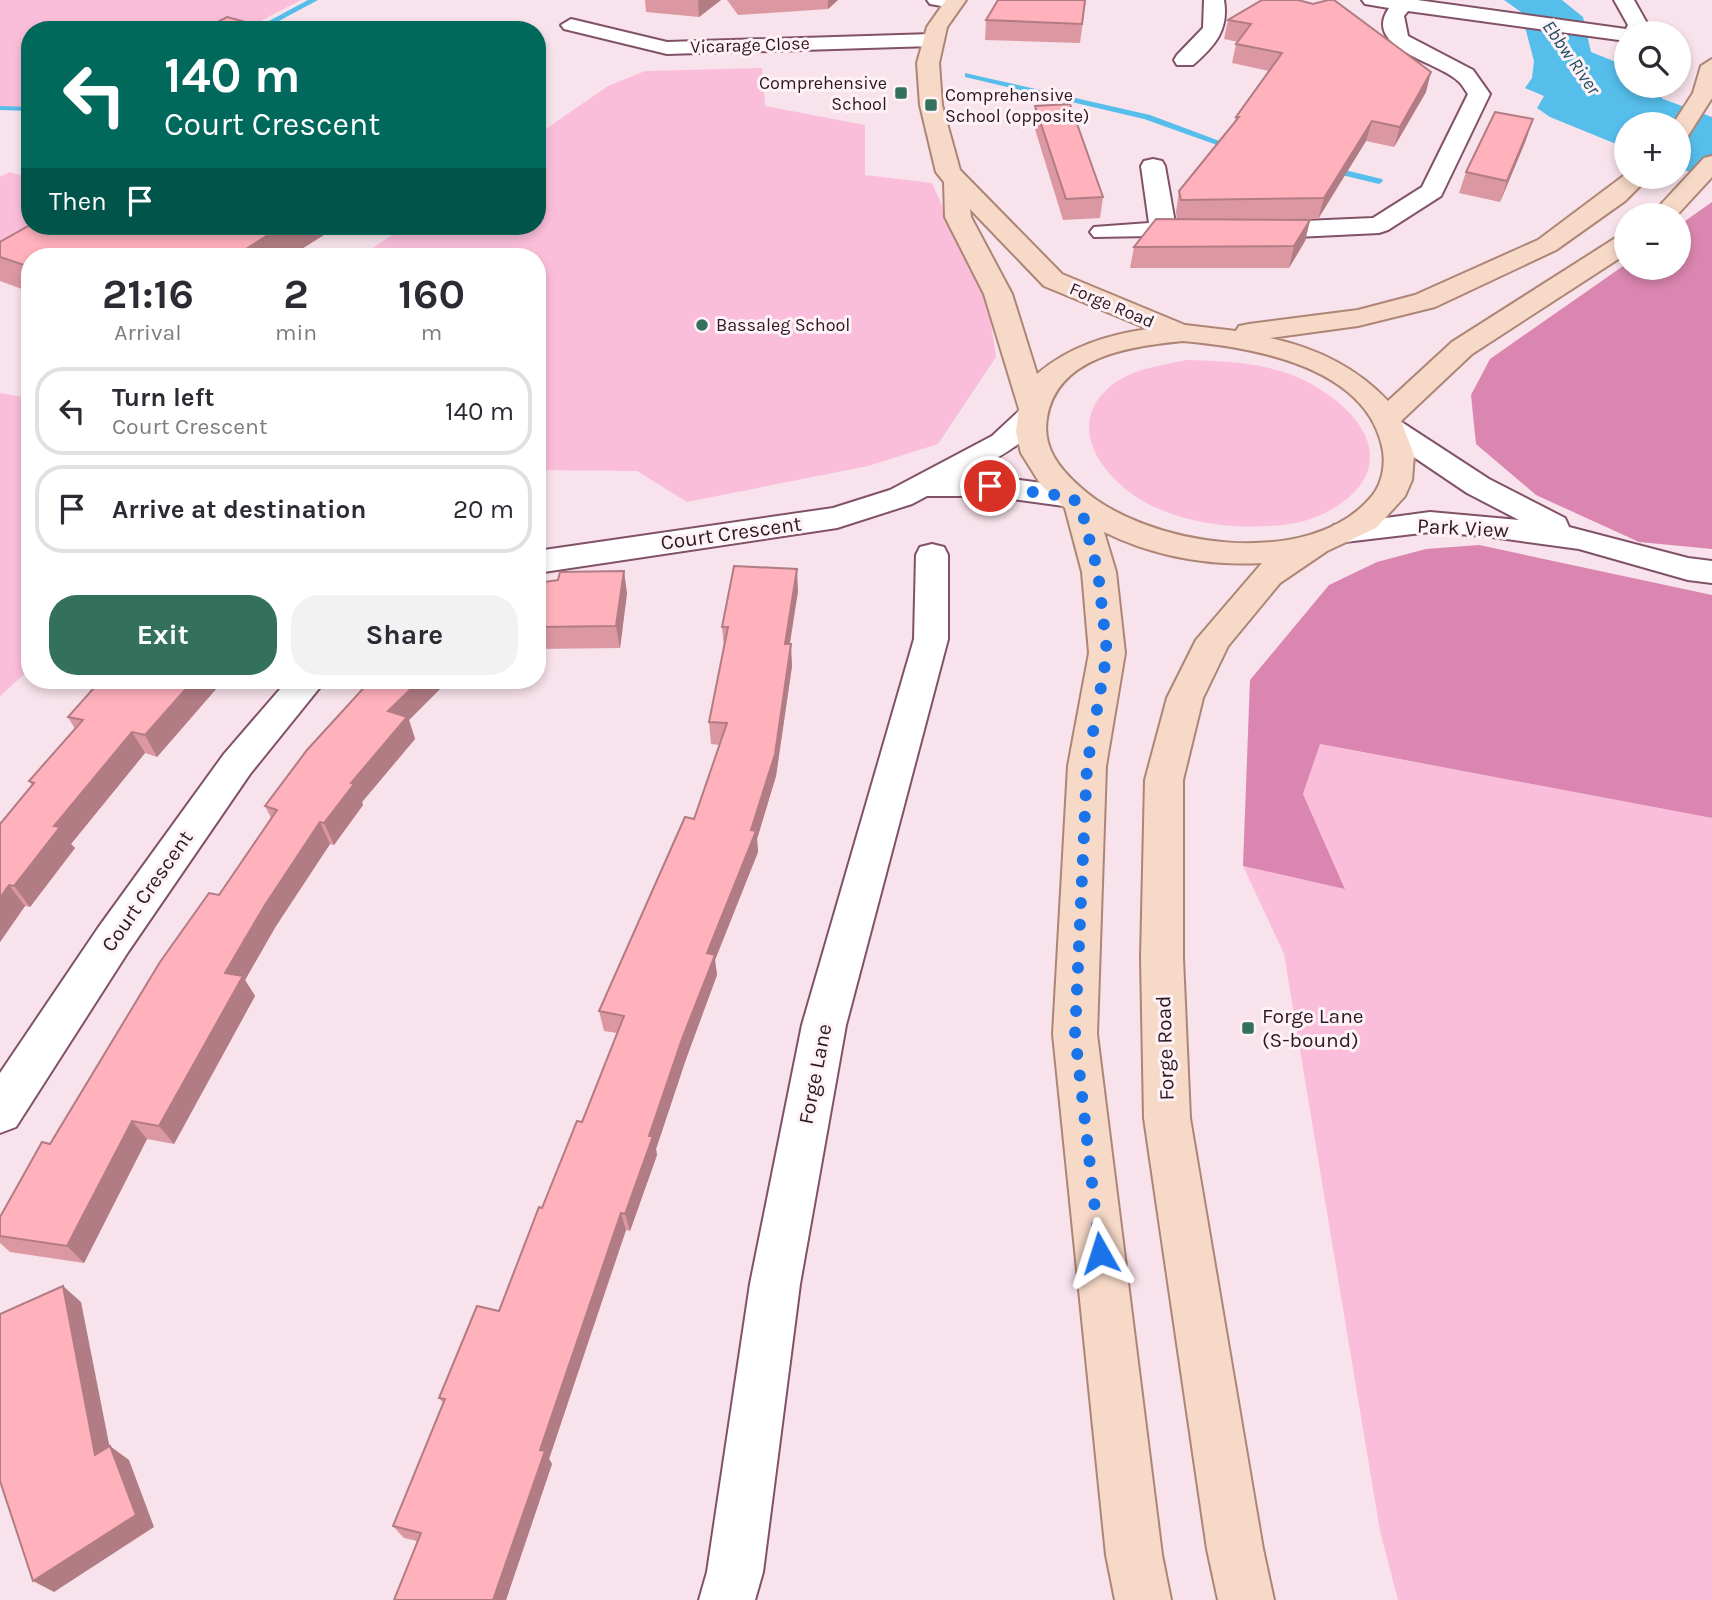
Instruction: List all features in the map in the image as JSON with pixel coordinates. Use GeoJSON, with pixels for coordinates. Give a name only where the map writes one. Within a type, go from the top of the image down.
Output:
{"type":"FeatureCollection","features":[{"type":"Feature","properties":{"kind":"main road","name":"Forge Road"},"geometry":{"type":"LineString","coordinates":[[950,0],[932,40],[928,63],[932,104],[948,172],[1053,280],[1116,308],[1184,333]]}},
{"type":"Feature","properties":{"kind":"main road"},"geometry":{"type":"LineString","coordinates":[[1691,114],[1704,93],[1712,66]]}},
{"type":"Feature","properties":{"kind":"main road"},"geometry":{"type":"LineString","coordinates":[[1675,203],[1712,163]]}},
{"type":"Feature","properties":{"kind":"main road","name":"Forge Road"},"geometry":{"type":"LineString","coordinates":[[956,181],[958,217],[998,293],[1032,412],[1031,436],[1038,457],[1051,478],[1075,501]]}},
{"type":"Feature","properties":{"kind":"main road"},"geometry":{"type":"LineString","coordinates":[[1219,335],[1358,318],[1425,301],[1547,245],[1624,189]]}},
{"type":"Feature","properties":{"kind":"main road"},"geometry":{"type":"LineString","coordinates":[[1032,412],[1043,387],[1061,368],[1085,354],[1115,343],[1184,333],[1219,335],[1276,347],[1318,363],[1369,398],[1389,424],[1462,348],[1614,250]]}},
{"type":"Feature","properties":{"kind":"main road","name":"Forge Road"},"geometry":{"type":"LineString","coordinates":[[1246,1600],[1235,1549],[1167,1118],[1162,958],[1164,780],[1185,698],[1213,640],[1268,575],[1370,517],[1385,502],[1395,484],[1400,466],[1399,447],[1389,424]]}},
{"type":"Feature","properties":{"kind":"main road"},"geometry":{"type":"LineString","coordinates":[[1075,501],[1137,534],[1208,551],[1279,551],[1330,538]]}},
{"type":"Feature","properties":{"kind":"main road"},"geometry":{"type":"LineString","coordinates":[[1075,501],[1098,572],[1107,653],[1087,766],[1075,1034],[1134,1555],[1143,1600]]}},
{"type":"Feature","properties":{"kind":"street"},"geometry":{"type":"LineString","coordinates":[[1185,60],[1209,40],[1217,15],[1214,0]]}},
{"type":"Feature","properties":{"kind":"street"},"geometry":{"type":"LineString","coordinates":[[1371,0],[1458,9],[1614,34]]}},
{"type":"Feature","properties":{"kind":"street"},"geometry":{"type":"LineString","coordinates":[[1624,0],[1636,21]]}},
{"type":"Feature","properties":{"kind":"street"},"geometry":{"type":"LineString","coordinates":[[1103,232],[1289,232],[1379,225],[1432,191],[1479,94],[1465,75],[1399,40],[1394,30],[1394,16],[1416,4]]}},
{"type":"Feature","properties":{"kind":"street","name":"Vicarage Close"},"geometry":{"type":"LineString","coordinates":[[571,25],[667,48],[932,40]]}},
{"type":"Feature","properties":{"kind":"street"},"geometry":{"type":"LineString","coordinates":[[1153,166],[1163,230]]}},
{"type":"Feature","properties":{"kind":"street","name":"Court Crescent"},"geometry":{"type":"LineString","coordinates":[[546,561],[837,518],[901,497],[1003,442],[1032,412]]}},
{"type":"Feature","properties":{"kind":"street","name":"Park View"},"geometry":{"type":"LineString","coordinates":[[1389,424],[1479,486],[1580,539]]}},
{"type":"Feature","properties":{"kind":"street","name":"Court Crescent"},"geometry":{"type":"LineString","coordinates":[[920,486],[990,486],[1075,501]]}},
{"type":"Feature","properties":{"kind":"street","name":"Park View"},"geometry":{"type":"LineString","coordinates":[[1330,538],[1430,522],[1485,526],[1580,539],[1688,569],[1712,572]]}},
{"type":"Feature","properties":{"kind":"street","name":"Forge Lane"},"geometry":{"type":"LineString","coordinates":[[727,1600],[735,1572],[775,1284],[824,1025],[931,639],[932,555]]}},
{"type":"Feature","properties":{"kind":"street","name":"Court Crescent"},"geometry":{"type":"LineString","coordinates":[[0,1112],[113,940],[237,764],[300,689]]}},
{"type":"Feature","properties":{"kind":"shaded area"},"geometry":{"type":"Polygon","coordinates":[[[0,0],[301,0],[260,21],[21,21],[21,109],[0,108],[0,0]]]}},
{"type":"Feature","properties":{"kind":"shaded area","name":"Bassaleg School"},"geometry":{"type":"Polygon","coordinates":[[[762,68],[765,106],[865,125],[865,175],[932,183],[971,272],[987,296],[996,357],[938,444],[868,466],[687,502],[637,471],[546,470],[546,248],[373,248],[392,235],[546,235],[546,129],[608,86],[645,71],[762,68]]]}},
{"type":"Feature","properties":{"kind":"shaded area"},"geometry":{"type":"Polygon","coordinates":[[[10,172],[21,175],[22,235],[0,261],[0,177],[10,172]]]}},
{"type":"Feature","properties":{"kind":"shaded area"},"geometry":{"type":"Polygon","coordinates":[[[1712,202],[1712,549],[1639,542],[1536,495],[1476,444],[1471,395],[1490,359],[1614,272],[1614,280],[1691,280],[1691,217],[1712,202]]]}},
{"type":"Feature","properties":{"kind":"shaded area"},"geometry":{"type":"Polygon","coordinates":[[[1187,360],[1269,368],[1285,372],[1315,386],[1349,413],[1364,433],[1370,451],[1369,467],[1362,482],[1352,495],[1322,514],[1290,524],[1273,526],[1201,522],[1166,512],[1133,495],[1104,466],[1094,450],[1089,433],[1091,415],[1099,398],[1124,377],[1187,360]]]}},
{"type":"Feature","properties":{"kind":"shaded area"},"geometry":{"type":"Polygon","coordinates":[[[0,393],[21,396],[21,677],[0,696],[0,393]]]}},
{"type":"Feature","properties":{"kind":"shaded area"},"geometry":{"type":"Polygon","coordinates":[[[1479,545],[1712,595],[1712,818],[1320,744],[1303,794],[1345,889],[1243,866],[1250,680],[1329,585],[1377,562],[1426,549],[1479,545]]]}},
{"type":"Feature","properties":{"kind":"shaded area"},"geometry":{"type":"Polygon","coordinates":[[[1319,744],[1712,818],[1712,1600],[1398,1600],[1380,1531],[1284,954],[1243,866],[1345,888],[1303,794],[1319,744]]]}},
{"type":"Feature","properties":{"kind":"water","name":"Ebbw River"},"geometry":{"type":"Polygon","coordinates":[[[1504,0],[1562,0],[1583,17],[1591,52],[1614,61],[1614,98],[1662,98],[1712,117],[1712,180],[1691,173],[1691,112],[1614,112],[1614,143],[1550,117],[1537,108],[1544,96],[1525,88],[1532,78],[1534,61],[1521,12],[1504,0]]]}},
{"type":"Feature","properties":{"kind":"building"},"geometry":{"type":"Polygon","coordinates":[[[998,0],[1085,0],[1082,24],[986,20],[998,0]]]}},
{"type":"Feature","properties":{"kind":"building"},"geometry":{"type":"Polygon","coordinates":[[[1262,0],[1298,0],[1313,4],[1334,0],[1431,72],[1400,127],[1372,121],[1324,198],[1181,200],[1179,191],[1239,117],[1236,117],[1282,53],[1236,44],[1251,24],[1228,20],[1262,0]]]}},
{"type":"Feature","properties":{"kind":"building"},"geometry":{"type":"Polygon","coordinates":[[[227,17],[242,21],[219,21],[227,17]]]}},
{"type":"Feature","properties":{"kind":"building"},"geometry":{"type":"Polygon","coordinates":[[[1070,104],[1103,197],[1066,199],[1035,106],[1070,104]]]}},
{"type":"Feature","properties":{"kind":"building"},"geometry":{"type":"Polygon","coordinates":[[[1495,112],[1533,119],[1507,181],[1466,172],[1495,112]]]}},
{"type":"Feature","properties":{"kind":"building"},"geometry":{"type":"Polygon","coordinates":[[[1156,219],[1310,220],[1294,246],[1134,247],[1156,219]]]}},
{"type":"Feature","properties":{"kind":"building"},"geometry":{"type":"Polygon","coordinates":[[[21,230],[21,235],[268,235],[248,248],[21,248],[21,264],[0,257],[0,242],[21,230]]]}},
{"type":"Feature","properties":{"kind":"building"},"geometry":{"type":"Polygon","coordinates":[[[734,566],[797,569],[785,644],[791,644],[775,754],[751,830],[756,831],[707,953],[715,955],[682,1039],[649,1136],[653,1136],[625,1214],[621,1213],[540,1450],[545,1451],[493,1600],[394,1600],[421,1533],[393,1526],[445,1399],[439,1398],[477,1306],[499,1311],[539,1207],[542,1208],[577,1121],[582,1122],[624,1016],[599,1011],[685,817],[694,819],[727,723],[709,722],[728,627],[722,627],[734,566]]]}},
{"type":"Feature","properties":{"kind":"building"},"geometry":{"type":"Polygon","coordinates":[[[624,571],[616,626],[546,627],[546,582],[558,580],[560,572],[624,571]]]}},
{"type":"Feature","properties":{"kind":"building"},"geometry":{"type":"Polygon","coordinates":[[[93,689],[186,689],[145,735],[132,732],[54,826],[60,827],[14,886],[9,885],[0,898],[0,824],[34,783],[29,781],[83,720],[68,717],[93,689]]]}},
{"type":"Feature","properties":{"kind":"building"},"geometry":{"type":"Polygon","coordinates":[[[363,689],[411,689],[388,711],[407,717],[351,783],[354,784],[324,823],[320,822],[265,905],[225,973],[243,976],[159,1126],[132,1121],[67,1246],[0,1236],[0,1217],[42,1142],[50,1144],[160,962],[209,893],[219,895],[277,810],[265,806],[307,750],[363,689]]]}},
{"type":"Feature","properties":{"kind":"building"},"geometry":{"type":"Polygon","coordinates":[[[63,1286],[95,1455],[110,1446],[136,1515],[33,1581],[0,1481],[0,1314],[63,1286]]]}},
{"type":"Feature","properties":{"kind":"waterway"},"geometry":{"type":"LineString","coordinates":[[273,21],[314,0]]}},
{"type":"Feature","properties":{"kind":"waterway"},"geometry":{"type":"LineString","coordinates":[[968,75],[1147,117],[1237,149]]}},
{"type":"Feature","properties":{"kind":"waterway"},"geometry":{"type":"LineString","coordinates":[[0,108],[21,109]]}},
{"type":"Feature","properties":{"kind":"waterway"},"geometry":{"type":"LineString","coordinates":[[1328,169],[1379,181]]}},
{"type":"Feature","properties":{"kind":"place","name":"Comprehensive School"},"geometry":{"type":"Point","coordinates":[901,93]}},
{"type":"Feature","properties":{"kind":"place","name":"Comprehensive School (opposite)"},"geometry":{"type":"Point","coordinates":[931,105]}},
{"type":"Feature","properties":{"kind":"place","name":"Bassaleg School"},"geometry":{"type":"Point","coordinates":[702,325]}},
{"type":"Feature","properties":{"kind":"place","name":"Forge Lane (S-bound)"},"geometry":{"type":"Point","coordinates":[1248,1028]}},
{"type":"Feature","properties":{"kind":"route"},"geometry":{"type":"LineString","coordinates":[[990,486],[1070,497],[1080,504],[1102,594],[1107,653],[1087,766],[1075,1034],[1100,1253]]}}]}
